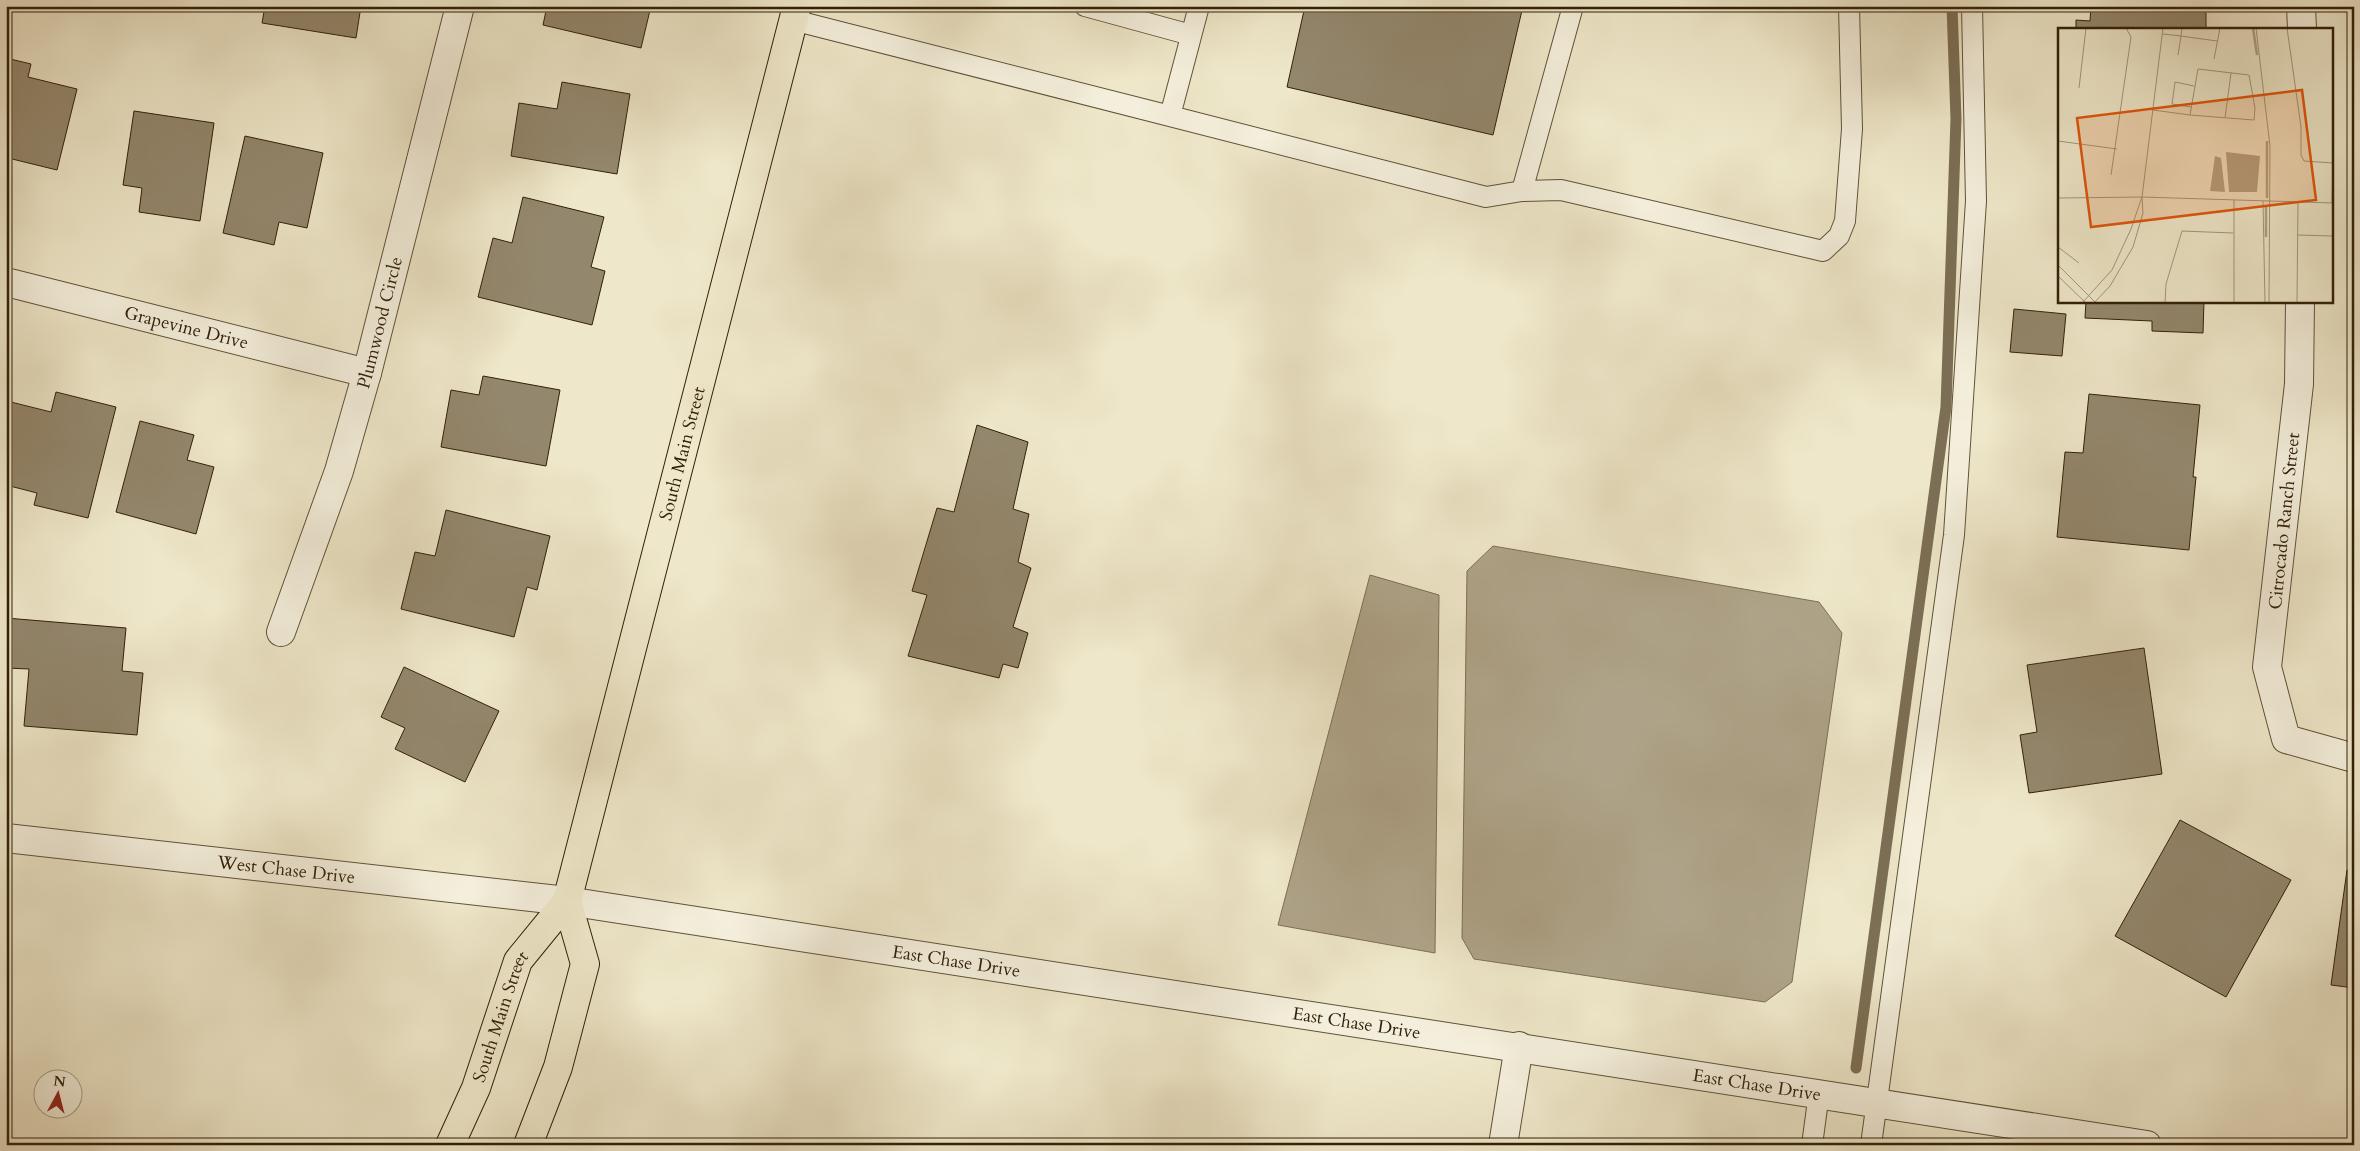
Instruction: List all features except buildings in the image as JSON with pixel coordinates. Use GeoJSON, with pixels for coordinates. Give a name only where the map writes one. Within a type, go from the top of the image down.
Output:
{"type":"FeatureCollection","features":[{"type":"Feature","properties":{"kind":"main road","name":"South Main Street"},"geometry":{"type":"LineString","coordinates":[[450,1145],[476,1088],[518,960],[567,901],[795,13]]}},
{"type":"Feature","properties":{"kind":"main road"},"geometry":{"type":"LineString","coordinates":[[528,1145],[558,1067],[585,964],[567,901]]}},
{"type":"Feature","properties":{"kind":"street","name":"Plumwood Circle"},"geometry":{"type":"LineString","coordinates":[[281,632],[339,471],[367,373],[460,6]]}},
{"type":"Feature","properties":{"kind":"street"},"geometry":{"type":"LineString","coordinates":[[2301,6],[2302,28]]}},
{"type":"Feature","properties":{"kind":"street","name":"Grapevine Drive"},"geometry":{"type":"LineString","coordinates":[[6,282],[367,373]]}},
{"type":"Feature","properties":{"kind":"street","name":"Citrocado Ranch Street"},"geometry":{"type":"LineString","coordinates":[[2300,302],[2299,384],[2267,668],[2286,739],[2354,758]]}},
{"type":"Feature","properties":{"kind":"street","name":"West Chase Drive"},"geometry":{"type":"LineString","coordinates":[[6,838],[567,901]]}},
{"type":"Feature","properties":{"kind":"street","name":"East Chase Drive"},"geometry":{"type":"LineString","coordinates":[[567,901],[1519,1046],[2147,1145]]}},
{"type":"Feature","properties":{"kind":"street"},"geometry":{"type":"LineString","coordinates":[[1503,1145],[1519,1046]]}},
{"type":"Feature","properties":{"kind":"lane"},"geometry":{"type":"LineString","coordinates":[[1085,6],[1191,35]]}},
{"type":"Feature","properties":{"kind":"lane"},"geometry":{"type":"LineString","coordinates":[[1170,116],[1199,6]]}},
{"type":"Feature","properties":{"kind":"lane"},"geometry":{"type":"LineString","coordinates":[[1522,191],[1573,6]]}},
{"type":"Feature","properties":{"kind":"lane"},"geometry":{"type":"LineString","coordinates":[[795,13],[1170,116],[1486,197],[1522,191],[1560,190],[1823,250],[1839,236],[1845,221],[1852,129],[1849,6]]}},
{"type":"Feature","properties":{"kind":"lane"},"geometry":{"type":"LineString","coordinates":[[1871,1145],[1954,535],[1976,201],[1972,6]]}},
{"type":"Feature","properties":{"kind":"lane"},"geometry":{"type":"LineString","coordinates":[[1812,1145],[1819,1093]]}},
{"type":"Feature","properties":{"kind":"shaded area"},"geometry":{"type":"Polygon","coordinates":[[[1493,546],[1819,602],[1842,633],[1792,982],[1765,1002],[1474,959],[1462,938],[1467,571],[1493,546]]]}},
{"type":"Feature","properties":{"kind":"shaded area"},"geometry":{"type":"Polygon","coordinates":[[[1370,575],[1439,595],[1435,953],[1278,925],[1370,575]]]}},
{"type":"Feature","properties":{"kind":"waterway"},"geometry":{"type":"LineString","coordinates":[[1856,1068],[1946,407],[1956,119],[1952,6]]}}]}
